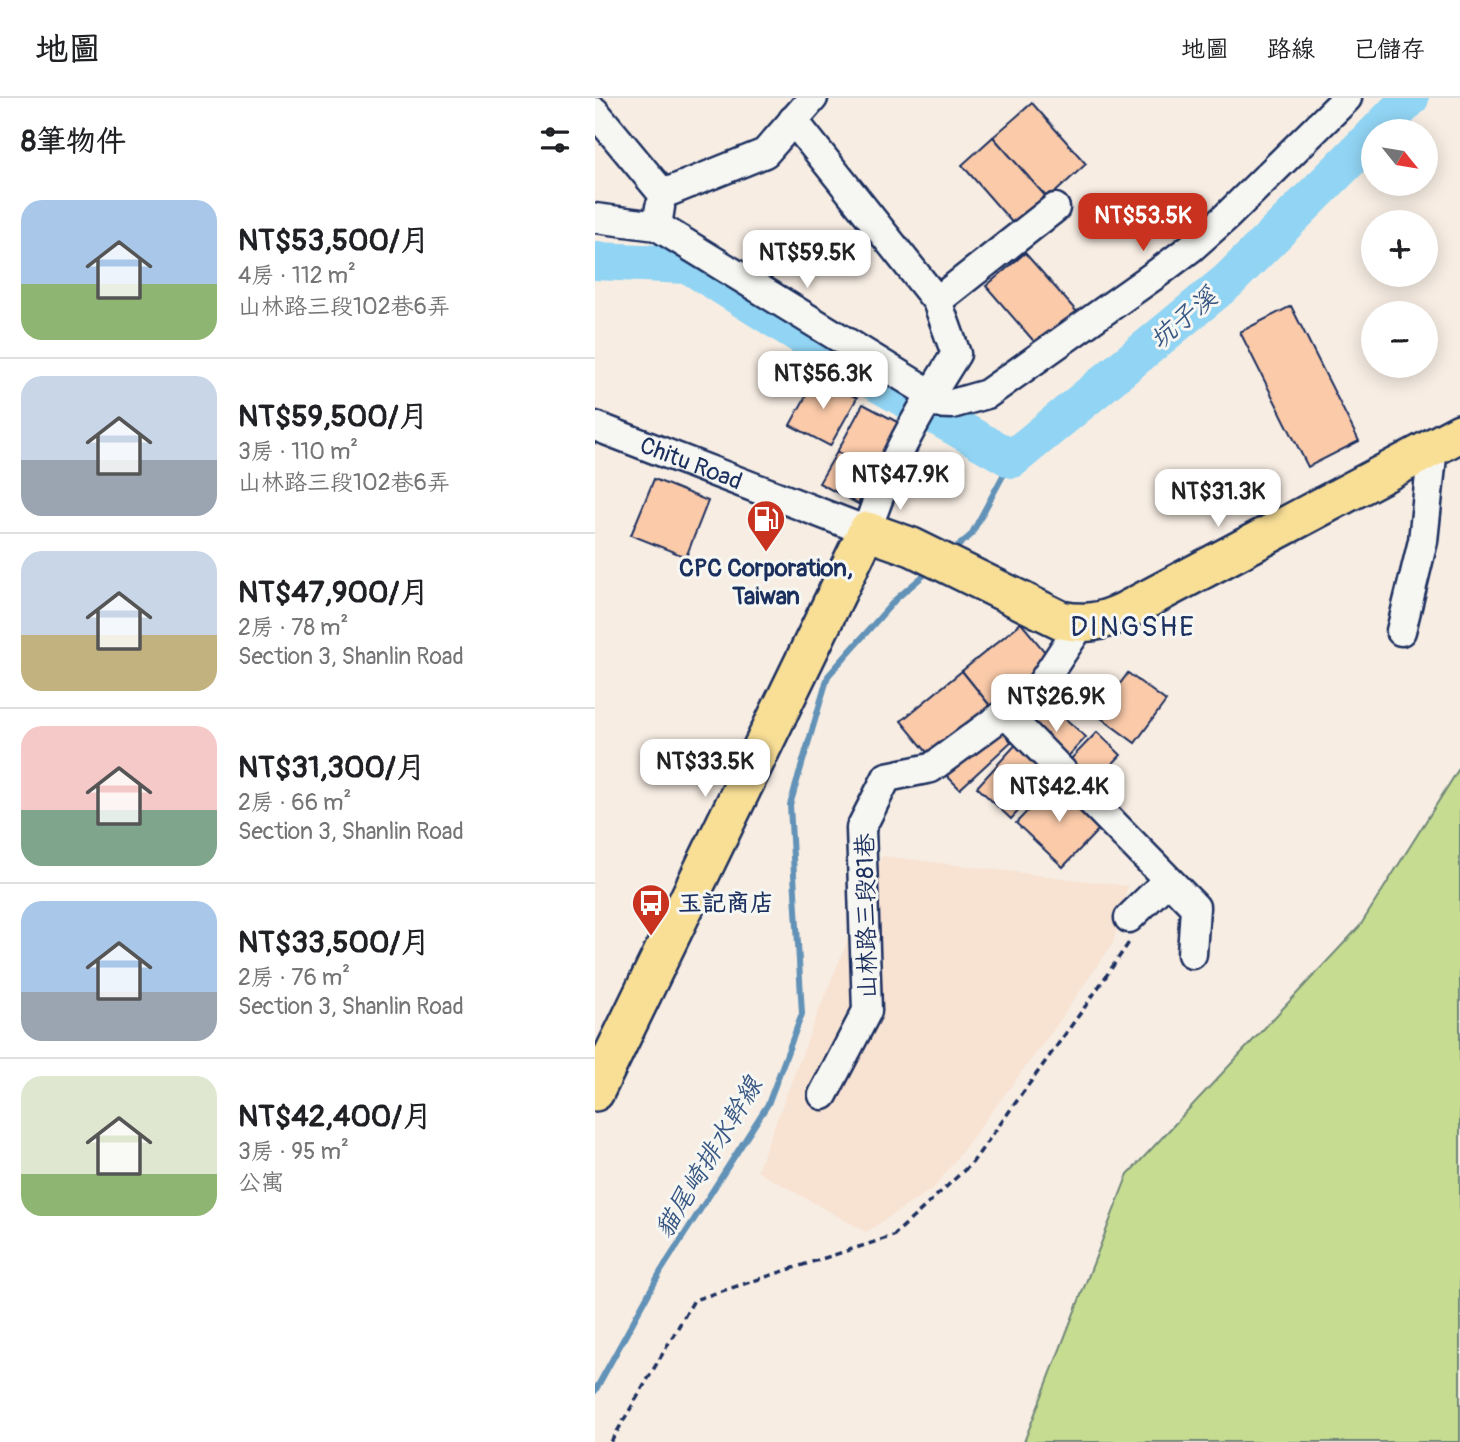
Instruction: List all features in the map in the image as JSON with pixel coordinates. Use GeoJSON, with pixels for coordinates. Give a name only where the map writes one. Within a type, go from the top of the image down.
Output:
{"type":"FeatureCollection","features":[{"type":"Feature","properties":{"kind":"main road"},"geometry":{"type":"LineString","coordinates":[[595,1092],[867,531],[912,547],[1061,620],[1081,624],[1102,621],[1446,440]]}},
{"type":"Feature","properties":{"kind":"street"},"geometry":{"type":"LineString","coordinates":[[663,194],[765,153],[813,98]]}},
{"type":"Feature","properties":{"kind":"street"},"geometry":{"type":"LineString","coordinates":[[595,218],[657,226],[929,399],[952,404],[987,394],[1192,247],[1347,98]]}},
{"type":"Feature","properties":{"kind":"street"},"geometry":{"type":"LineString","coordinates":[[595,112],[663,194]]}},
{"type":"Feature","properties":{"kind":"street"},"geometry":{"type":"LineString","coordinates":[[793,120],[937,302],[956,354],[889,472],[875,503],[867,531]]}},
{"type":"Feature","properties":{"kind":"street"},"geometry":{"type":"LineString","coordinates":[[657,226],[663,194]]}},
{"type":"Feature","properties":{"kind":"street"},"geometry":{"type":"LineString","coordinates":[[937,302],[1055,208]]}},
{"type":"Feature","properties":{"kind":"street","name":"Chitu Road"},"geometry":{"type":"LineString","coordinates":[[595,426],[867,531]]}},
{"type":"Feature","properties":{"kind":"street"},"geometry":{"type":"LineString","coordinates":[[1401,631],[1446,440]]}},
{"type":"Feature","properties":{"kind":"street","name":"山林路三段81巷"},"geometry":{"type":"LineString","coordinates":[[823,1095],[867,1011],[861,828],[887,777],[931,768],[1038,689],[1081,624]]}},
{"type":"Feature","properties":{"kind":"street"},"geometry":{"type":"LineString","coordinates":[[1005,713],[1195,907],[1192,954]]}},
{"type":"Feature","properties":{"kind":"street"},"geometry":{"type":"LineString","coordinates":[[1129,918],[1167,881]]}},
{"type":"Feature","properties":{"kind":"path"},"geometry":{"type":"LineString","coordinates":[[611,1442],[694,1300],[894,1236],[972,1163],[1130,941],[1129,918]]}},
{"type":"Feature","properties":{"kind":"shaded area"},"geometry":{"type":"Polygon","coordinates":[[[882,856],[1128,886],[1113,943],[1051,1033],[935,1187],[866,1232],[757,1171],[882,856]]]}},
{"type":"Feature","properties":{"kind":"green space"},"geometry":{"type":"Polygon","coordinates":[[[1460,767],[1460,1442],[1024,1442],[1128,1174],[1360,926],[1460,767]]]}},
{"type":"Feature","properties":{"kind":"building"},"geometry":{"type":"Polygon","coordinates":[[[1032,103],[1086,164],[1048,199],[993,137],[1032,103]]]}},
{"type":"Feature","properties":{"kind":"building"},"geometry":{"type":"Polygon","coordinates":[[[993,137],[1048,199],[1016,227],[962,165],[993,137]]]}},
{"type":"Feature","properties":{"kind":"building"},"geometry":{"type":"Polygon","coordinates":[[[1025,253],[1077,312],[1038,346],[986,286],[1025,253]]]}},
{"type":"Feature","properties":{"kind":"building"},"geometry":{"type":"Polygon","coordinates":[[[1291,306],[1359,441],[1308,467],[1240,332],[1291,306]]]}},
{"type":"Feature","properties":{"kind":"building"},"geometry":{"type":"Polygon","coordinates":[[[817,376],[857,398],[830,446],[790,425],[817,376]]]}},
{"type":"Feature","properties":{"kind":"building"},"geometry":{"type":"Polygon","coordinates":[[[863,404],[901,424],[875,472],[837,452],[863,404]]]}},
{"type":"Feature","properties":{"kind":"building"},"geometry":{"type":"Polygon","coordinates":[[[837,452],[875,472],[858,504],[819,483],[837,452]]]}},
{"type":"Feature","properties":{"kind":"building"},"geometry":{"type":"Polygon","coordinates":[[[654,479],[708,501],[686,557],[631,535],[654,479]]]}},
{"type":"Feature","properties":{"kind":"building"},"geometry":{"type":"Polygon","coordinates":[[[1021,623],[1050,658],[991,707],[962,671],[1021,623]]]}},
{"type":"Feature","properties":{"kind":"building"},"geometry":{"type":"Polygon","coordinates":[[[962,671],[991,707],[930,756],[901,721],[962,671]]]}},
{"type":"Feature","properties":{"kind":"building"},"geometry":{"type":"Polygon","coordinates":[[[1128,673],[1166,701],[1135,743],[1097,715],[1128,673]]]}},
{"type":"Feature","properties":{"kind":"building"},"geometry":{"type":"Polygon","coordinates":[[[1050,705],[1086,737],[1062,763],[1026,731],[1050,705]]]}},
{"type":"Feature","properties":{"kind":"building"},"geometry":{"type":"Polygon","coordinates":[[[999,723],[1014,739],[960,789],[945,774],[999,723]]]}},
{"type":"Feature","properties":{"kind":"building"},"geometry":{"type":"Polygon","coordinates":[[[1097,732],[1121,755],[1091,786],[1067,763],[1097,732]]]}},
{"type":"Feature","properties":{"kind":"building"},"geometry":{"type":"Polygon","coordinates":[[[1020,740],[1054,772],[1011,819],[977,787],[1020,740]]]}},
{"type":"Feature","properties":{"kind":"building"},"geometry":{"type":"Polygon","coordinates":[[[1055,782],[1102,826],[1063,867],[1016,823],[1055,782]]]}},
{"type":"Feature","properties":{"kind":"waterway","name":"坑子溪"},"geometry":{"type":"LineString","coordinates":[[1390,119],[1410,98]]}},
{"type":"Feature","properties":{"kind":"waterway","name":"坑子溪"},"geometry":{"type":"LineString","coordinates":[[595,261],[689,265],[874,381],[1012,459],[1228,281],[1361,148]]}},
{"type":"Feature","properties":{"kind":"waterway","name":"貓尾崎排水幹線"},"geometry":{"type":"LineString","coordinates":[[951,552],[971,535],[1012,459]]}},
{"type":"Feature","properties":{"kind":"waterway","name":"貓尾崎排水幹線"},"geometry":{"type":"LineString","coordinates":[[595,1391],[661,1271],[768,1104],[802,1014],[790,805],[828,676],[896,599],[930,570]]}},
{"type":"Feature","properties":{"kind":"place","name":"CPC Corporation, Taiwan"},"geometry":{"type":"Point","coordinates":[766,553]}},
{"type":"Feature","properties":{"kind":"place","name":"玉記商店"},"geometry":{"type":"Point","coordinates":[651,937]}},
{"type":"Feature","properties":{"kind":"district","name":"DINGSHE"},"geometry":{"type":"Point","coordinates":[1133,626]}}]}
